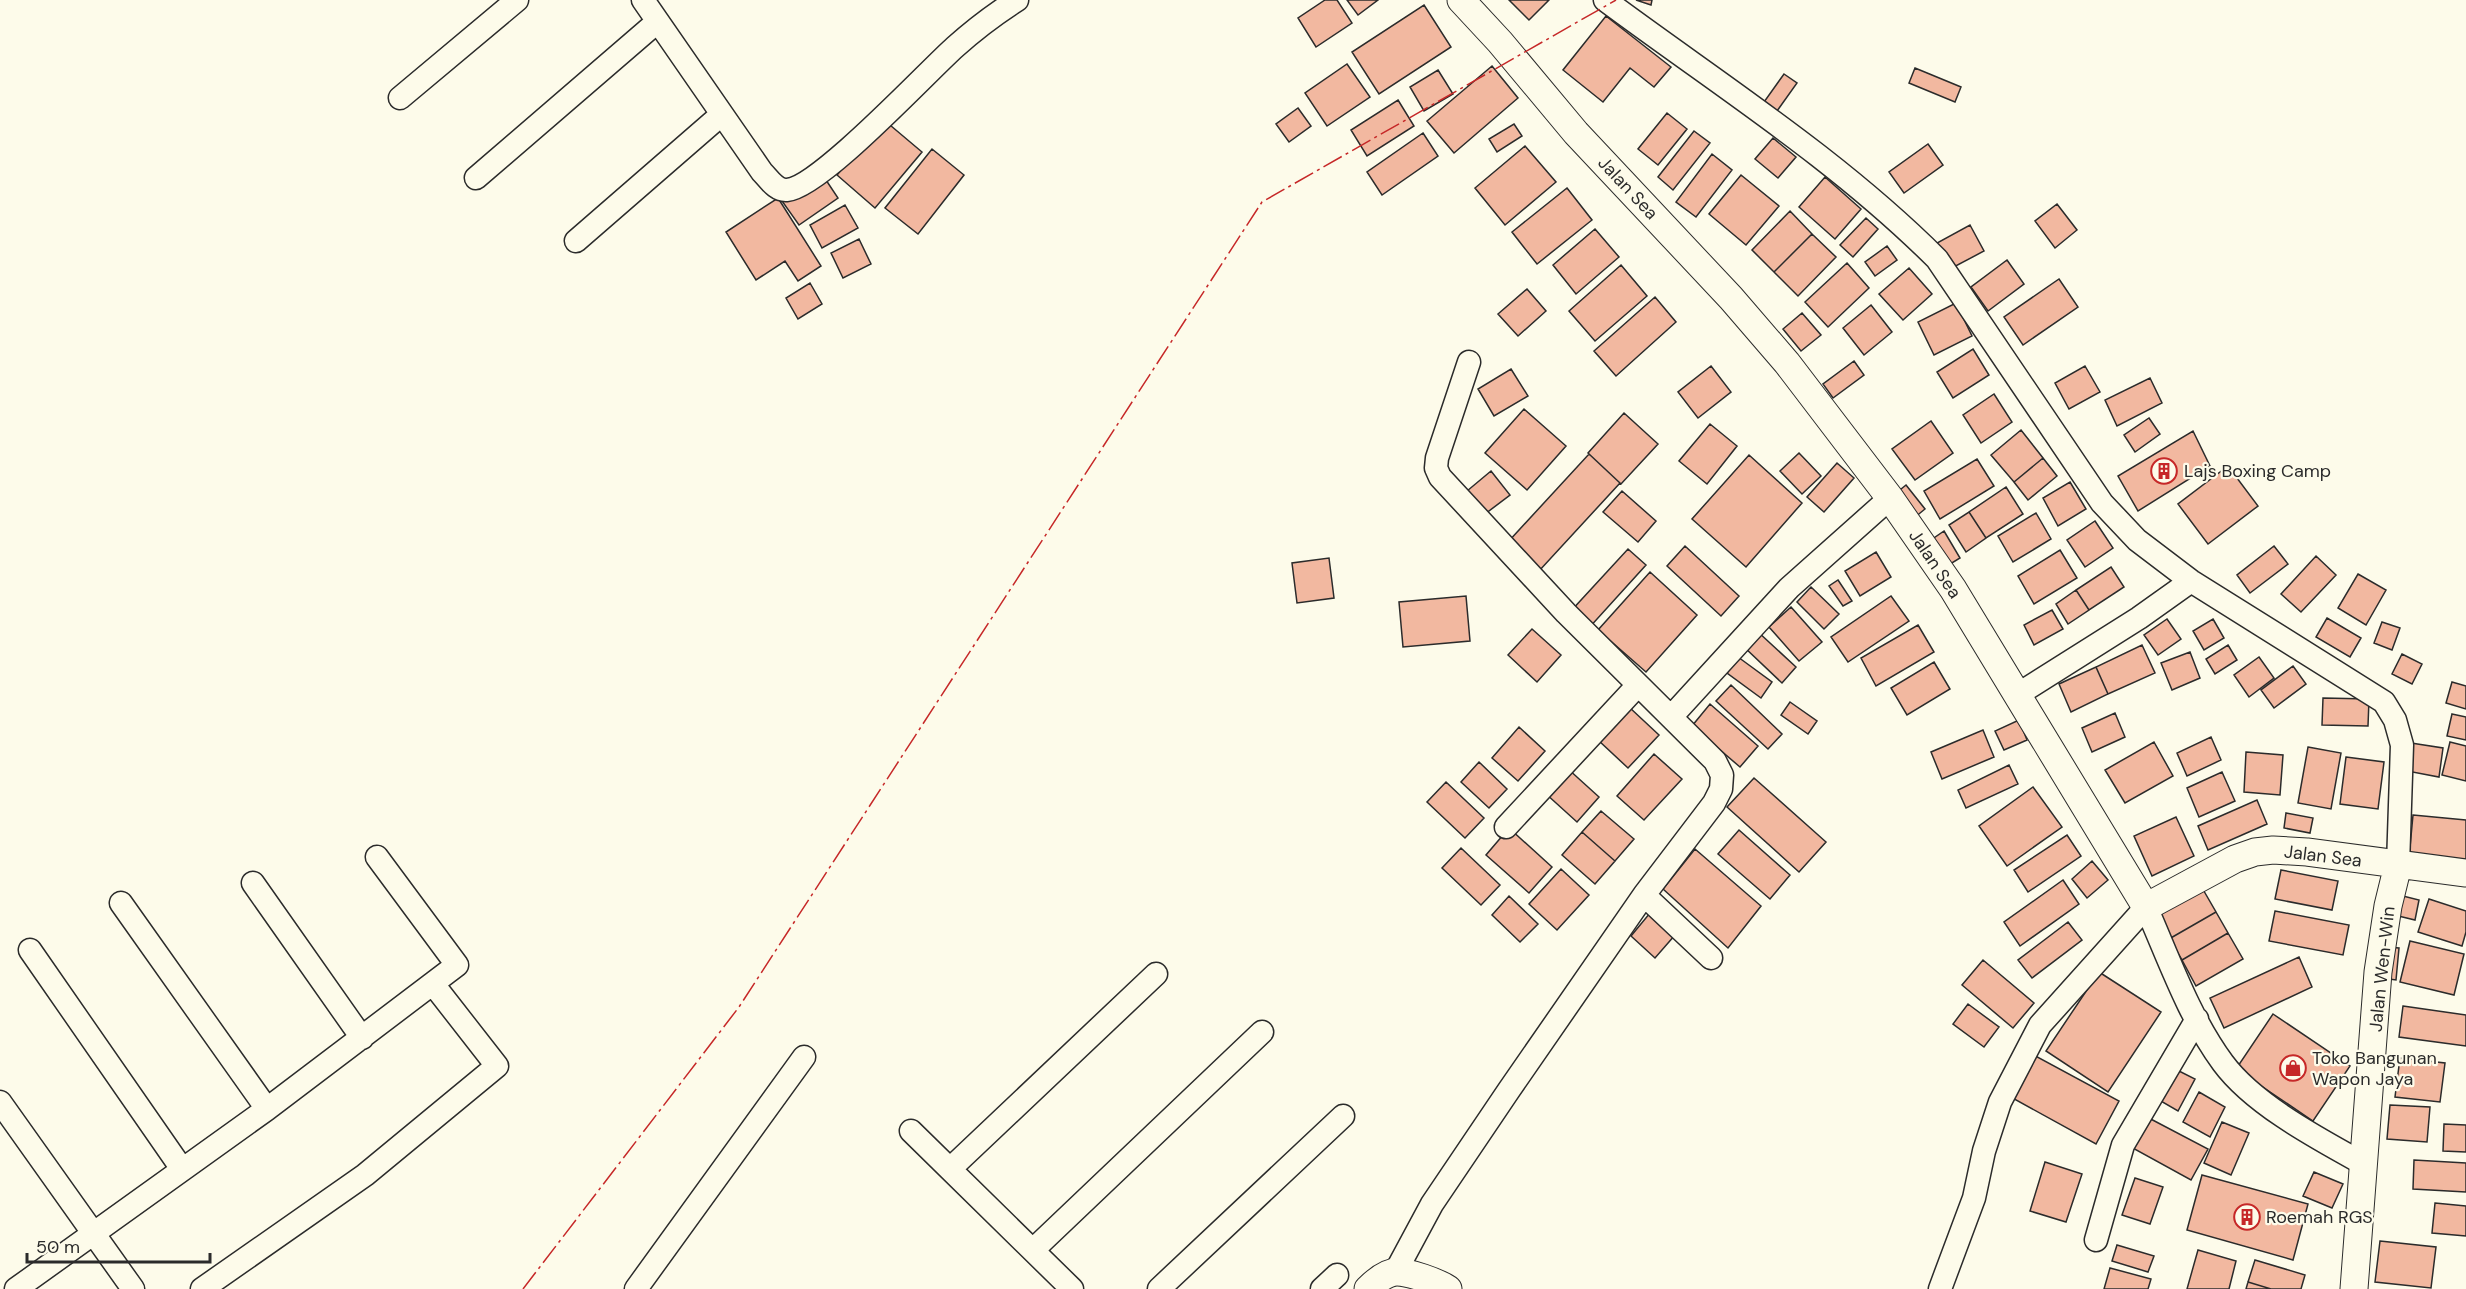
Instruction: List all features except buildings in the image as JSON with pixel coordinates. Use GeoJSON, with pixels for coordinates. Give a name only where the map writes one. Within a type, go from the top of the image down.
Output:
{"type":"FeatureCollection","features":[{"type":"Feature","properties":{"kind":"street"},"geometry":{"type":"LineString","coordinates":[[400,98],[517,0]]}},
{"type":"Feature","properties":{"kind":"street"},"geometry":{"type":"LineString","coordinates":[[643,0],[762,172],[778,189],[786,190],[797,188],[834,162],[956,46],[1017,0]]}},
{"type":"Feature","properties":{"kind":"street","name":"Jalan Sea"},"geometry":{"type":"LineString","coordinates":[[1461,0],[1500,42],[1576,132],[1731,298],[1788,363],[1890,498],[1953,589],[2146,907],[2235,859],[2255,852],[2273,850],[2307,852],[2466,873]]}},
{"type":"Feature","properties":{"kind":"street"},"geometry":{"type":"LineString","coordinates":[[1605,0],[1793,134],[1906,228],[1937,259],[2102,503],[2137,540],[2191,580],[2384,702],[2395,720],[2402,746],[2398,865]]}},
{"type":"Feature","properties":{"kind":"street"},"geometry":{"type":"LineString","coordinates":[[476,178],[657,22]]}},
{"type":"Feature","properties":{"kind":"street"},"geometry":{"type":"LineString","coordinates":[[576,241],[721,115]]}},
{"type":"Feature","properties":{"kind":"street"},"geometry":{"type":"LineString","coordinates":[[1368,1289],[1379,1279],[1396,1271],[1432,1204],[1644,895],[1704,818],[1721,789],[1722,775],[1715,761],[1566,613],[1440,477],[1436,468],[1437,458],[1469,362]]}},
{"type":"Feature","properties":{"kind":"street"},"geometry":{"type":"LineString","coordinates":[[1671,717],[1789,588],[1890,498]]}},
{"type":"Feature","properties":{"kind":"street"},"geometry":{"type":"LineString","coordinates":[[2018,695],[2139,618],[2191,580]]}},
{"type":"Feature","properties":{"kind":"street"},"geometry":{"type":"LineString","coordinates":[[1506,826],[1638,685]]}},
{"type":"Feature","properties":{"kind":"street"},"geometry":{"type":"LineString","coordinates":[[16,1289],[267,1109],[457,965],[377,857]]}},
{"type":"Feature","properties":{"kind":"street","name":"Jalan Wen-Win"},"geometry":{"type":"LineString","coordinates":[[2354,1289],[2378,972],[2388,906],[2398,865]]}},
{"type":"Feature","properties":{"kind":"street"},"geometry":{"type":"LineString","coordinates":[[253,883],[362,1038]]}},
{"type":"Feature","properties":{"kind":"street"},"geometry":{"type":"LineString","coordinates":[[1644,895],[1711,958]]}},
{"type":"Feature","properties":{"kind":"street"},"geometry":{"type":"LineString","coordinates":[[121,903],[267,1109]]}},
{"type":"Feature","properties":{"kind":"street"},"geometry":{"type":"LineString","coordinates":[[1940,1289],[1974,1198],[1984,1151],[2000,1102],[2029,1045],[2040,1025],[2146,907],[2197,1019],[2223,1064],[2241,1083],[2305,1132],[2364,1164]]}},
{"type":"Feature","properties":{"kind":"street"},"geometry":{"type":"LineString","coordinates":[[30,950],[182,1169]]}},
{"type":"Feature","properties":{"kind":"street"},"geometry":{"type":"LineString","coordinates":[[950,1169],[1156,974]]}},
{"type":"Feature","properties":{"kind":"street"},"geometry":{"type":"LineString","coordinates":[[202,1289],[365,1175],[497,1066],[432,984]]}},
{"type":"Feature","properties":{"kind":"street"},"geometry":{"type":"LineString","coordinates":[[2096,1240],[2124,1145],[2197,1019]]}},
{"type":"Feature","properties":{"kind":"street"},"geometry":{"type":"LineString","coordinates":[[1034,1250],[1262,1032]]}},
{"type":"Feature","properties":{"kind":"street"},"geometry":{"type":"LineString","coordinates":[[636,1289],[804,1057]]}},
{"type":"Feature","properties":{"kind":"street"},"geometry":{"type":"LineString","coordinates":[[0,1102],[133,1289]]}},
{"type":"Feature","properties":{"kind":"street"},"geometry":{"type":"LineString","coordinates":[[1159,1289],[1343,1116]]}},
{"type":"Feature","properties":{"kind":"street"},"geometry":{"type":"LineString","coordinates":[[911,1131],[1072,1289]]}},
{"type":"Feature","properties":{"kind":"street"},"geometry":{"type":"LineString","coordinates":[[1396,1271],[1440,1284],[1448,1289]]}},
{"type":"Feature","properties":{"kind":"street"},"geometry":{"type":"LineString","coordinates":[[0,1285],[3,1289]]}},
{"type":"Feature","properties":{"kind":"power"},"geometry":{"type":"LineString","coordinates":[[523,1289],[739,1007],[1262,202],[1616,0]]}},
{"type":"Feature","properties":{"kind":"place","name":"Lajs Boxing Camp"},"geometry":{"type":"Point","coordinates":[2164,471]}},
{"type":"Feature","properties":{"kind":"place","name":"Toko Bangunan Wapon Jaya"},"geometry":{"type":"Point","coordinates":[2293,1068]}},
{"type":"Feature","properties":{"kind":"place","name":"Roemah RGS"},"geometry":{"type":"Point","coordinates":[2247,1217]}}]}
